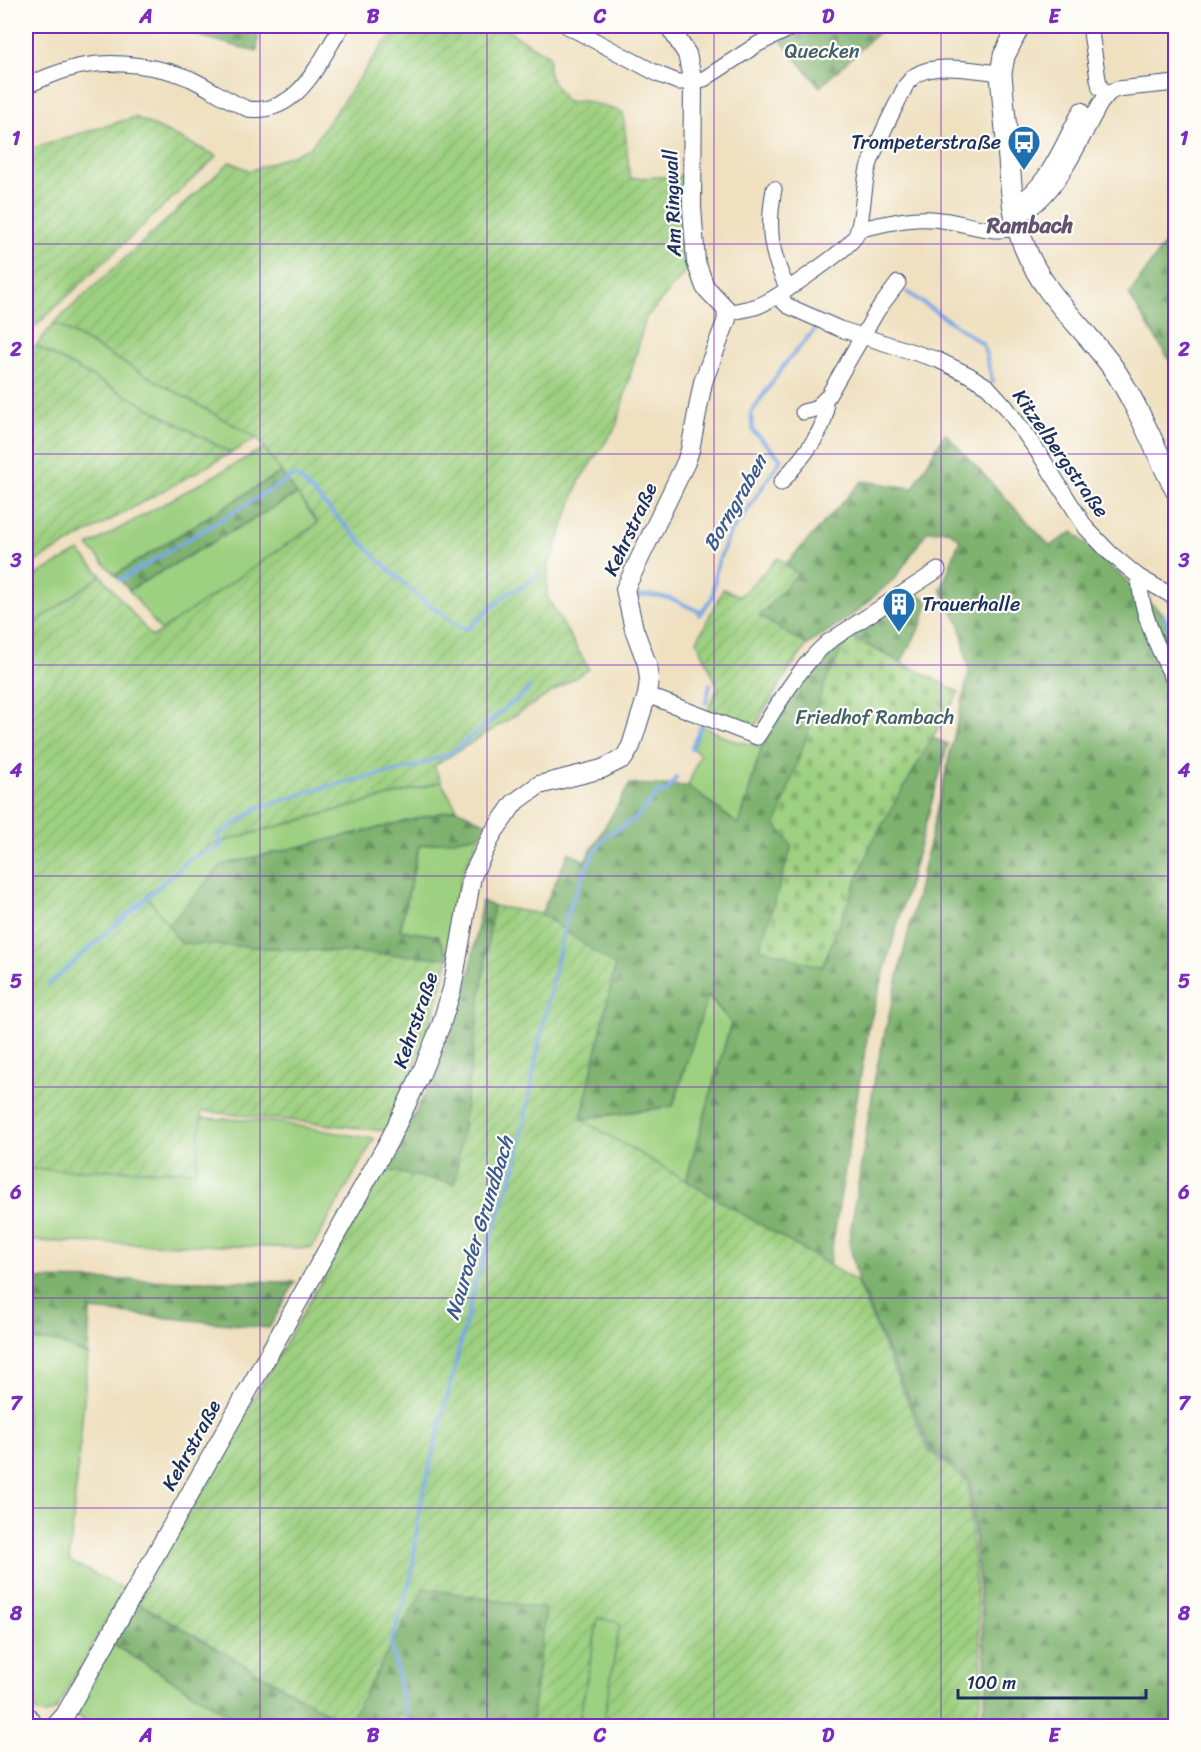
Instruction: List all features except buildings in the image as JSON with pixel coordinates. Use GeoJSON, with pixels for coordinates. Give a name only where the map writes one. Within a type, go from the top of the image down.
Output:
{"type":"FeatureCollection","features":[{"type":"Feature","properties":{"kind":"main road"},"geometry":{"type":"LineString","coordinates":[[1019,26],[1004,56],[1001,73],[1016,216],[1024,246],[1039,278],[1056,302],[1101,353],[1122,383],[1176,490]]}},
{"type":"Feature","properties":{"kind":"main road"},"geometry":{"type":"LineString","coordinates":[[26,1719],[31,1726]]}},
{"type":"Feature","properties":{"kind":"street"},"geometry":{"type":"LineString","coordinates":[[26,86],[66,70],[85,66],[106,64],[143,66],[179,74],[248,109],[273,108],[295,96],[342,26]]}},
{"type":"Feature","properties":{"kind":"street"},"geometry":{"type":"LineString","coordinates":[[567,26],[670,80],[678,82],[704,79],[758,44],[795,26]]}},
{"type":"Feature","properties":{"kind":"street","name":"Am Ringwall"},"geometry":{"type":"LineString","coordinates":[[669,26],[687,54],[693,82],[693,248],[701,280],[723,305],[727,313]]}},
{"type":"Feature","properties":{"kind":"street"},"geometry":{"type":"LineString","coordinates":[[1090,26],[1098,79],[1101,88],[1109,93]]}},
{"type":"Feature","properties":{"kind":"street"},"geometry":{"type":"LineString","coordinates":[[727,313],[759,305],[782,292],[852,241],[859,229],[869,167],[906,85],[914,75],[943,68],[1001,73]]}},
{"type":"Feature","properties":{"kind":"street"},"geometry":{"type":"LineString","coordinates":[[1016,216],[1027,212],[1056,182],[1100,104],[1109,93],[1117,89],[1176,82]]}},
{"type":"Feature","properties":{"kind":"street"},"geometry":{"type":"LineString","coordinates":[[859,229],[900,221],[932,219],[992,231],[1003,231],[1016,216],[1024,200],[1035,190],[1046,174],[1081,110]]}},
{"type":"Feature","properties":{"kind":"street"},"geometry":{"type":"LineString","coordinates":[[774,189],[769,225],[770,238],[782,292]]}},
{"type":"Feature","properties":{"kind":"street"},"geometry":{"type":"LineString","coordinates":[[803,412],[815,409],[824,401],[880,306],[898,283]]}},
{"type":"Feature","properties":{"kind":"street","name":"Kitzelbergstraße"},"geometry":{"type":"LineString","coordinates":[[782,292],[788,306],[863,337],[938,360],[988,387],[1006,407],[1042,458],[1086,528],[1110,553],[1139,577],[1176,598]]}},
{"type":"Feature","properties":{"kind":"street","name":"Kehrstraße"},"geometry":{"type":"LineString","coordinates":[[55,1726],[64,1715],[390,1139],[420,1076],[441,1024],[452,989],[472,876],[492,833],[514,803],[539,785],[602,769],[624,758],[631,746],[647,695],[649,679],[647,664],[634,629],[625,589],[686,462],[704,382],[725,326],[727,313]]}},
{"type":"Feature","properties":{"kind":"street"},"geometry":{"type":"LineString","coordinates":[[781,483],[817,436],[825,412],[824,401]]}},
{"type":"Feature","properties":{"kind":"street"},"geometry":{"type":"LineString","coordinates":[[647,695],[757,737],[814,654],[828,642],[938,570]]}},
{"type":"Feature","properties":{"kind":"street"},"geometry":{"type":"LineString","coordinates":[[1139,577],[1140,598],[1145,617],[1176,685]]}},
{"type":"Feature","properties":{"kind":"green space"},"geometry":{"type":"Polygon","coordinates":[[[164,26],[259,26],[257,52],[164,26]]]}},
{"type":"Feature","properties":{"kind":"green space"},"geometry":{"type":"Polygon","coordinates":[[[409,26],[505,26],[513,34],[549,56],[549,76],[566,102],[585,101],[623,112],[630,178],[687,176],[688,269],[646,318],[616,427],[580,479],[548,569],[547,597],[589,669],[434,766],[441,782],[209,845],[146,895],[181,943],[449,958],[426,1041],[386,1131],[202,1111],[196,1171],[26,1169],[26,630],[101,575],[152,637],[318,523],[257,438],[54,323],[230,162],[250,171],[310,148],[385,42],[409,26]]]}},
{"type":"Feature","properties":{"kind":"green space","name":"Quecken"},"geometry":{"type":"Polygon","coordinates":[[[807,26],[885,26],[820,87],[781,41],[807,26]]]}},
{"type":"Feature","properties":{"kind":"green space"},"geometry":{"type":"Polygon","coordinates":[[[135,117],[217,156],[26,335],[26,147],[30,149],[135,117]]]}},
{"type":"Feature","properties":{"kind":"green space"},"geometry":{"type":"Polygon","coordinates":[[[1167,240],[1175,248],[1175,369],[1129,295],[1167,240]]]}},
{"type":"Feature","properties":{"kind":"green space"},"geometry":{"type":"Polygon","coordinates":[[[54,323],[257,438],[231,453],[36,346],[54,323]]]}},
{"type":"Feature","properties":{"kind":"green space"},"geometry":{"type":"Polygon","coordinates":[[[36,346],[231,453],[26,567],[26,352],[36,346]]]}},
{"type":"Feature","properties":{"kind":"green space"},"geometry":{"type":"Polygon","coordinates":[[[945,433],[1050,546],[1073,532],[1165,616],[1176,644],[1175,1726],[980,1726],[987,1685],[970,1482],[930,1448],[858,1282],[849,1241],[876,1071],[969,672],[960,625],[941,590],[960,539],[947,530],[927,531],[896,577],[855,613],[807,645],[759,616],[797,574],[786,564],[862,481],[913,488],[945,433]]]}},
{"type":"Feature","properties":{"kind":"green space"},"geometry":{"type":"Polygon","coordinates":[[[264,448],[281,472],[115,575],[88,546],[264,448]]]}},
{"type":"Feature","properties":{"kind":"green space"},"geometry":{"type":"Polygon","coordinates":[[[281,472],[297,494],[129,590],[115,575],[281,472]]]}},
{"type":"Feature","properties":{"kind":"green space"},"geometry":{"type":"Polygon","coordinates":[[[297,494],[318,523],[161,631],[129,590],[297,494]]]}},
{"type":"Feature","properties":{"kind":"green space"},"geometry":{"type":"Polygon","coordinates":[[[79,551],[101,575],[26,630],[26,581],[79,551]]]}},
{"type":"Feature","properties":{"kind":"green space"},"geometry":{"type":"Polygon","coordinates":[[[778,558],[797,574],[759,616],[807,645],[779,685],[757,723],[751,727],[707,713],[718,687],[697,641],[723,589],[740,596],[778,558]]]}},
{"type":"Feature","properties":{"kind":"green space"},"geometry":{"type":"Polygon","coordinates":[[[912,592],[925,598],[928,603],[922,623],[901,662],[849,636],[792,846],[760,947],[822,967],[872,842],[932,738],[948,744],[869,1026],[829,1265],[686,1181],[731,1023],[708,995],[673,1106],[581,1119],[615,967],[541,914],[569,852],[585,861],[630,784],[688,786],[739,825],[762,746],[815,656],[912,592]]]}},
{"type":"Feature","properties":{"kind":"green space","name":"Friedhof Rambach"},"geometry":{"type":"Polygon","coordinates":[[[849,636],[959,692],[872,842],[822,967],[760,948],[792,846],[776,825],[825,683],[849,636]]]}},
{"type":"Feature","properties":{"kind":"green space"},"geometry":{"type":"Polygon","coordinates":[[[702,726],[734,741],[762,746],[739,825],[688,786],[700,754],[693,749],[702,726]]]}},
{"type":"Feature","properties":{"kind":"green space"},"geometry":{"type":"Polygon","coordinates":[[[441,782],[457,809],[222,865],[168,925],[145,896],[209,845],[441,782]]]}},
{"type":"Feature","properties":{"kind":"green space"},"geometry":{"type":"Polygon","coordinates":[[[457,809],[487,824],[480,835],[419,846],[400,930],[438,936],[449,958],[181,943],[168,925],[222,865],[457,809]]]}},
{"type":"Feature","properties":{"kind":"green space"},"geometry":{"type":"Polygon","coordinates":[[[480,835],[463,872],[457,896],[449,958],[400,931],[419,845],[480,835]]]}},
{"type":"Feature","properties":{"kind":"green space"},"geometry":{"type":"Polygon","coordinates":[[[482,901],[493,906],[455,1184],[385,1170],[437,1071],[468,983],[482,901]]]}},
{"type":"Feature","properties":{"kind":"green space"},"geometry":{"type":"Polygon","coordinates":[[[493,906],[541,914],[615,966],[581,1119],[856,1281],[928,1449],[968,1483],[983,1683],[976,1726],[603,1726],[620,1623],[598,1618],[578,1726],[531,1726],[546,1609],[424,1588],[347,1724],[137,1602],[385,1170],[455,1184],[493,906]]]}},
{"type":"Feature","properties":{"kind":"green space"},"geometry":{"type":"Polygon","coordinates":[[[707,994],[731,1023],[686,1181],[581,1119],[673,1106],[707,994]]]}},
{"type":"Feature","properties":{"kind":"green space"},"geometry":{"type":"Polygon","coordinates":[[[201,1118],[268,1121],[374,1139],[312,1248],[26,1241],[26,1169],[196,1171],[201,1118]]]}},
{"type":"Feature","properties":{"kind":"green space"},"geometry":{"type":"Polygon","coordinates":[[[26,1279],[295,1282],[269,1328],[90,1310],[88,1355],[53,1341],[26,1340],[26,1279]]]}},
{"type":"Feature","properties":{"kind":"green space"},"geometry":{"type":"Polygon","coordinates":[[[26,1340],[53,1341],[88,1355],[69,1561],[124,1589],[56,1710],[44,1715],[30,1708],[26,1703],[26,1340]]]}},
{"type":"Feature","properties":{"kind":"green space"},"geometry":{"type":"Polygon","coordinates":[[[424,1588],[546,1609],[531,1726],[436,1726],[397,1714],[395,1726],[248,1726],[112,1644],[137,1602],[346,1724],[424,1588]]]}},
{"type":"Feature","properties":{"kind":"green space"},"geometry":{"type":"Polygon","coordinates":[[[598,1618],[621,1622],[603,1726],[578,1726],[598,1618]]]}},
{"type":"Feature","properties":{"kind":"green space"},"geometry":{"type":"Polygon","coordinates":[[[112,1644],[248,1726],[89,1726],[76,1713],[112,1644]]]}},
{"type":"Feature","properties":{"kind":"green space"},"geometry":{"type":"Polygon","coordinates":[[[397,1714],[436,1726],[395,1726],[397,1714]]]}},
{"type":"Feature","properties":{"kind":"waterway","name":"Rambach"},"geometry":{"type":"LineString","coordinates":[[907,292],[983,344],[993,382]]}},
{"type":"Feature","properties":{"kind":"waterway","name":"Borngraben"},"geometry":{"type":"LineString","coordinates":[[699,615],[712,598],[717,565],[730,533],[781,459],[753,431],[751,413],[784,365],[817,327]]}},
{"type":"Feature","properties":{"kind":"waterway"},"geometry":{"type":"LineString","coordinates":[[120,580],[294,476],[299,478],[385,566],[421,599],[463,629],[468,629],[508,593],[524,586],[539,574]]}},
{"type":"Feature","properties":{"kind":"waterway"},"geometry":{"type":"LineString","coordinates":[[634,597],[661,596],[700,612]]}},
{"type":"Feature","properties":{"kind":"waterway","name":"Rambach"},"geometry":{"type":"LineString","coordinates":[[1164,616],[1176,645]]}},
{"type":"Feature","properties":{"kind":"waterway"},"geometry":{"type":"LineString","coordinates":[[706,703],[710,684]]}},
{"type":"Feature","properties":{"kind":"waterway"},"geometry":{"type":"LineString","coordinates":[[49,984],[190,859],[223,845],[218,836],[258,808],[325,787],[414,767],[453,752],[530,687]]}},
{"type":"Feature","properties":{"kind":"waterway"},"geometry":{"type":"LineString","coordinates":[[691,749],[702,724]]}},
{"type":"Feature","properties":{"kind":"waterway","name":"Nauroder Grundbach"},"geometry":{"type":"LineString","coordinates":[[408,1726],[391,1643],[412,1574],[419,1510],[476,1281],[516,1165],[541,1033],[568,911],[590,860],[607,835],[635,819],[658,793],[667,791],[676,778]]}},
{"type":"Feature","properties":{"kind":"place","name":"Trompeterstraße"},"geometry":{"type":"Point","coordinates":[1024,171]}},
{"type":"Feature","properties":{"kind":"place","name":"Trauerhalle"},"geometry":{"type":"Point","coordinates":[899,633]}},
{"type":"Feature","properties":{"kind":"district","name":"Rambach"},"geometry":{"type":"Point","coordinates":[1030,225]}}]}
